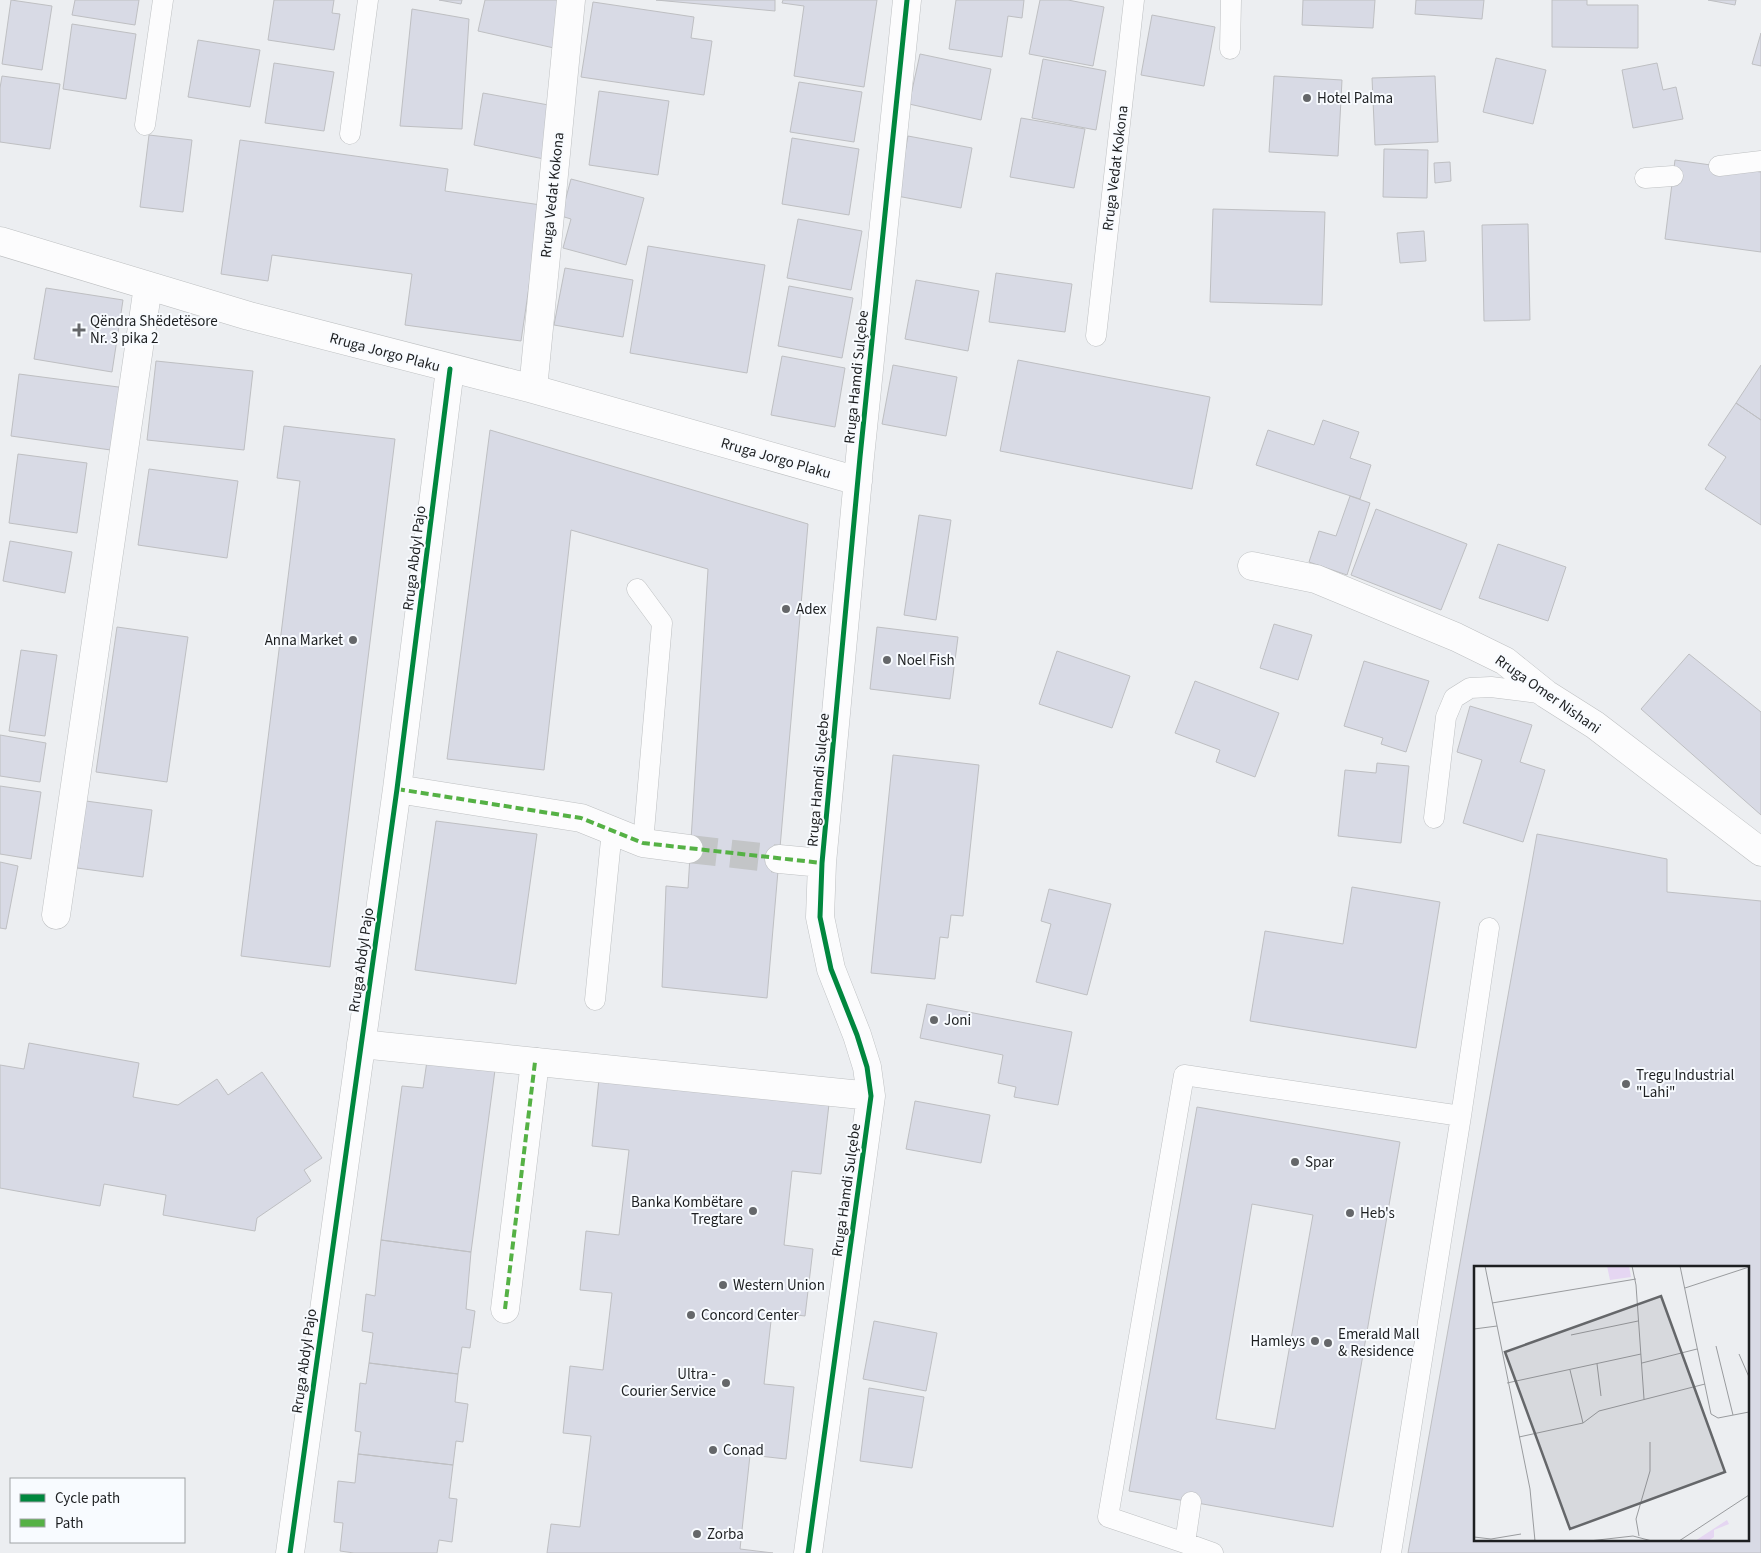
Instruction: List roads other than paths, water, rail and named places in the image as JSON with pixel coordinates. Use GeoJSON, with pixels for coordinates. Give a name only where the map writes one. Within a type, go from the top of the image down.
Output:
{"type":"FeatureCollection","features":[{"type":"Feature","properties":{"kind":"street","name":"Rruga Vedat Kokona"},"geometry":{"type":"LineString","coordinates":[[533,389],[571,0]]}},
{"type":"Feature","properties":{"kind":"street","name":"Rruga Hamdi Sulçebe"},"geometry":{"type":"LineString","coordinates":[[808,1553],[872,1096],[867,1067],[860,1043],[831,969],[820,917],[822,863],[858,481],[908,0]]}},
{"type":"Feature","properties":{"kind":"street","name":"Rruga Jorgo Plaku"},"geometry":{"type":"LineString","coordinates":[[0,241],[249,316],[533,389],[858,481]]}},
{"type":"Feature","properties":{"kind":"street"},"geometry":{"type":"LineString","coordinates":[[56,915],[148,286]]}},
{"type":"Feature","properties":{"kind":"street","name":"Rruga Abdyl Pajo"},"geometry":{"type":"LineString","coordinates":[[290,1553],[397,789],[450,369]]}},
{"type":"Feature","properties":{"kind":"street","name":"Rruga Omer Nishani"},"geometry":{"type":"LineString","coordinates":[[1252,566],[1316,579],[1456,638],[1505,661],[1546,694],[1596,725],[1761,852]]}},
{"type":"Feature","properties":{"kind":"street"},"geometry":{"type":"LineString","coordinates":[[397,789],[581,818],[643,843],[689,849]]}},
{"type":"Feature","properties":{"kind":"street","name":"Rruga Hamdi Sulçebe"},"geometry":{"type":"LineString","coordinates":[[779,859],[822,863]]}},
{"type":"Feature","properties":{"kind":"street"},"geometry":{"type":"LineString","coordinates":[[361,1044],[872,1096]]}},
{"type":"Feature","properties":{"kind":"street"},"geometry":{"type":"LineString","coordinates":[[505,1309],[535,1062]]}},
{"type":"Feature","properties":{"kind":"lane"},"geometry":{"type":"LineString","coordinates":[[145,125],[162,0]]}},
{"type":"Feature","properties":{"kind":"lane"},"geometry":{"type":"LineString","coordinates":[[350,134],[368,0]]}},
{"type":"Feature","properties":{"kind":"lane","name":"Rruga Vedat Kokona"},"geometry":{"type":"LineString","coordinates":[[1096,336],[1134,0]]}},
{"type":"Feature","properties":{"kind":"lane"},"geometry":{"type":"LineString","coordinates":[[1230,49],[1231,0]]}},
{"type":"Feature","properties":{"kind":"lane"},"geometry":{"type":"LineString","coordinates":[[1719,166],[1761,161]]}},
{"type":"Feature","properties":{"kind":"lane"},"geometry":{"type":"LineString","coordinates":[[1645,178],[1673,176]]}},
{"type":"Feature","properties":{"kind":"lane"},"geometry":{"type":"LineString","coordinates":[[637,589],[662,623],[643,843]]}},
{"type":"Feature","properties":{"kind":"lane"},"geometry":{"type":"LineString","coordinates":[[1434,818],[1446,717],[1454,698],[1470,688],[1491,687],[1546,694]]}},
{"type":"Feature","properties":{"kind":"lane"},"geometry":{"type":"LineString","coordinates":[[594,1000],[612,830]]}},
{"type":"Feature","properties":{"kind":"lane"},"geometry":{"type":"LineString","coordinates":[[1391,1553],[1489,928]]}},
{"type":"Feature","properties":{"kind":"lane"},"geometry":{"type":"LineString","coordinates":[[1213,1553],[1108,1517],[1184,1075],[1461,1116]]}},
{"type":"Feature","properties":{"kind":"lane"},"geometry":{"type":"LineString","coordinates":[[1185,1543],[1191,1502]]}},
{"type":"Feature","properties":{"kind":"tunnel"},"geometry":{"type":"LineString","coordinates":[[689,849],[779,859]]}},
{"type":"Feature","properties":{"kind":"place","name":"Hotel Palma"},"geometry":{"type":"Point","coordinates":[1307,98]}},
{"type":"Feature","properties":{"kind":"place","name":"Qëndra Shëdetësore Nr. 3 pika 2"},"geometry":{"type":"Point","coordinates":[79,330]}},
{"type":"Feature","properties":{"kind":"place","name":"Adex"},"geometry":{"type":"Point","coordinates":[786,609]}},
{"type":"Feature","properties":{"kind":"place","name":"Anna Market"},"geometry":{"type":"Point","coordinates":[353,640]}},
{"type":"Feature","properties":{"kind":"place","name":"Noel Fish"},"geometry":{"type":"Point","coordinates":[887,660]}},
{"type":"Feature","properties":{"kind":"place","name":"Joni"},"geometry":{"type":"Point","coordinates":[934,1020]}},
{"type":"Feature","properties":{"kind":"place","name":"Tregu Industrial \"Lahi\""},"geometry":{"type":"Point","coordinates":[1626,1084]}},
{"type":"Feature","properties":{"kind":"place","name":"Spar"},"geometry":{"type":"Point","coordinates":[1295,1162]}},
{"type":"Feature","properties":{"kind":"place","name":"Banka Kombëtare Tregtare"},"geometry":{"type":"Point","coordinates":[753,1211]}},
{"type":"Feature","properties":{"kind":"place","name":"Heb's"},"geometry":{"type":"Point","coordinates":[1350,1213]}},
{"type":"Feature","properties":{"kind":"place","name":"Western Union"},"geometry":{"type":"Point","coordinates":[723,1285]}},
{"type":"Feature","properties":{"kind":"place","name":"Concord Center"},"geometry":{"type":"Point","coordinates":[691,1315]}},
{"type":"Feature","properties":{"kind":"place","name":"Hamleys"},"geometry":{"type":"Point","coordinates":[1315,1341]}},
{"type":"Feature","properties":{"kind":"place","name":"Emerald Mall & Residence"},"geometry":{"type":"Point","coordinates":[1328,1343]}},
{"type":"Feature","properties":{"kind":"place","name":"Ultra - Courier Service"},"geometry":{"type":"Point","coordinates":[726,1383]}},
{"type":"Feature","properties":{"kind":"place","name":"Conad"},"geometry":{"type":"Point","coordinates":[713,1450]}},
{"type":"Feature","properties":{"kind":"place","name":"Zorba"},"geometry":{"type":"Point","coordinates":[697,1534]}}]}
